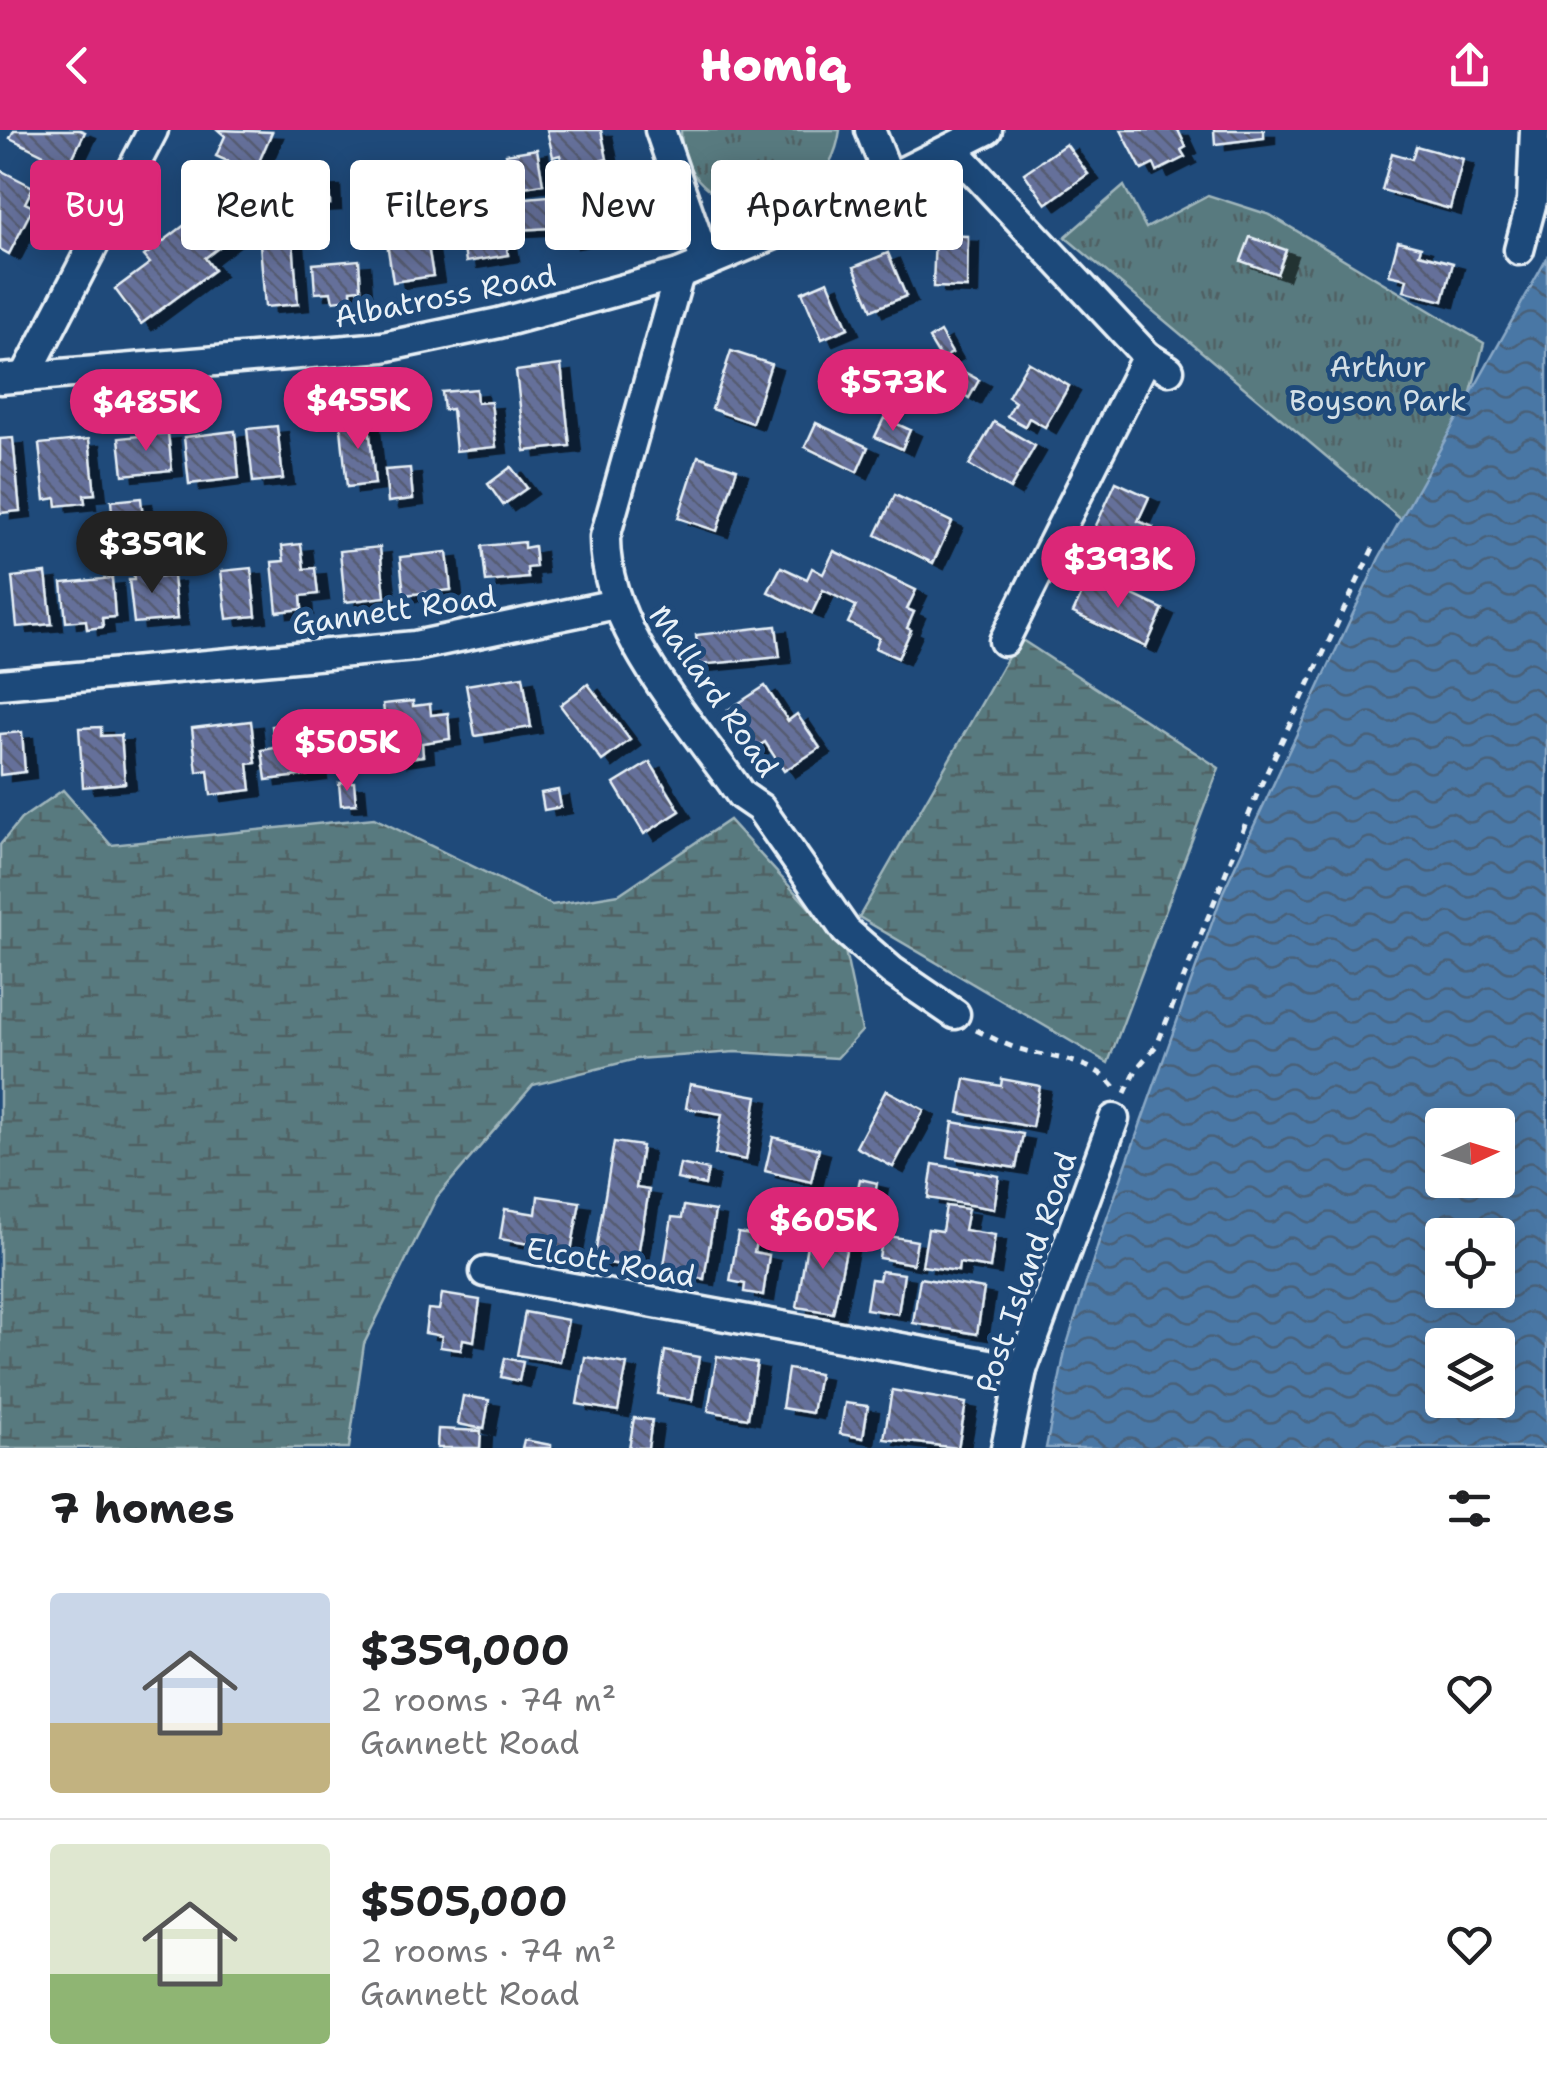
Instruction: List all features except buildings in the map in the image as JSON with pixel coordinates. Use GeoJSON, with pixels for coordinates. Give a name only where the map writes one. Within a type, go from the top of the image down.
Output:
{"type":"FeatureCollection","features":[{"type":"Feature","properties":{"kind":"street"},"geometry":{"type":"LineString","coordinates":[[13,378],[153,130]]}},
{"type":"Feature","properties":{"kind":"street"},"geometry":{"type":"LineString","coordinates":[[660,130],[706,263]]}},
{"type":"Feature","properties":{"kind":"street"},"geometry":{"type":"LineString","coordinates":[[870,130],[882,160]]}},
{"type":"Feature","properties":{"kind":"street","name":"Albatross Road"},"geometry":{"type":"LineString","coordinates":[[929,160],[987,130]]}},
{"type":"Feature","properties":{"kind":"street"},"geometry":{"type":"LineString","coordinates":[[1518,250],[1532,202],[1536,130]]}},
{"type":"Feature","properties":{"kind":"street"},"geometry":{"type":"LineString","coordinates":[[952,148],[1158,363],[1004,640]]}},
{"type":"Feature","properties":{"kind":"street","name":"Albatross Road"},"geometry":{"type":"LineString","coordinates":[[13,378],[383,347],[499,323],[680,274],[735,250]]}},
{"type":"Feature","properties":{"kind":"street","name":"Mallard Road"},"geometry":{"type":"LineString","coordinates":[[680,274],[605,536],[607,575],[616,604],[639,648],[741,795],[760,808],[846,931],[892,971],[954,1014]]}},
{"type":"Feature","properties":{"kind":"street","name":"Gannett Road"},"geometry":{"type":"LineString","coordinates":[[0,684],[415,646],[616,604]]}},
{"type":"Feature","properties":{"kind":"street","name":"Post Island Road"},"geometry":{"type":"LineString","coordinates":[[1006,1448],[1022,1370],[1114,1119]]}},
{"type":"Feature","properties":{"kind":"street","name":"Elcott Road"},"geometry":{"type":"LineString","coordinates":[[484,1272],[1022,1370]]}},
{"type":"Feature","properties":{"kind":"path"},"geometry":{"type":"LineString","coordinates":[[954,1014],[974,1029],[1014,1047],[1085,1064],[1110,1078],[1123,1098],[1137,1068],[1157,1045],[1260,788],[1375,544]]}},
{"type":"Feature","properties":{"kind":"green space"},"geometry":{"type":"Polygon","coordinates":[[[681,130],[840,130],[830,160],[711,160],[711,190],[691,168],[691,160],[687,160],[681,130]]]}},
{"type":"Feature","properties":{"kind":"green space","name":"Arthur Boyson Park"},"geometry":{"type":"Polygon","coordinates":[[[1124,186],[1146,228],[1208,195],[1270,215],[1484,343],[1459,438],[1409,526],[1065,237],[1124,186]]]}},
{"type":"Feature","properties":{"kind":"green space"},"geometry":{"type":"Polygon","coordinates":[[[1019,638],[1219,768],[1108,1063],[859,917],[1019,638]]]}},
{"type":"Feature","properties":{"kind":"green space"},"geometry":{"type":"Polygon","coordinates":[[[63,790],[111,845],[374,818],[552,905],[619,894],[729,820],[844,946],[862,1031],[837,1058],[735,1052],[636,1059],[533,1085],[437,1197],[364,1344],[349,1448],[0,1448],[0,845],[21,819],[63,790]]]}},
{"type":"Feature","properties":{"kind":"water"},"geometry":{"type":"Polygon","coordinates":[[[1547,258],[1547,1448],[1046,1448],[1065,1351],[1100,1238],[1223,892],[1379,558],[1547,258]]]}}]}
